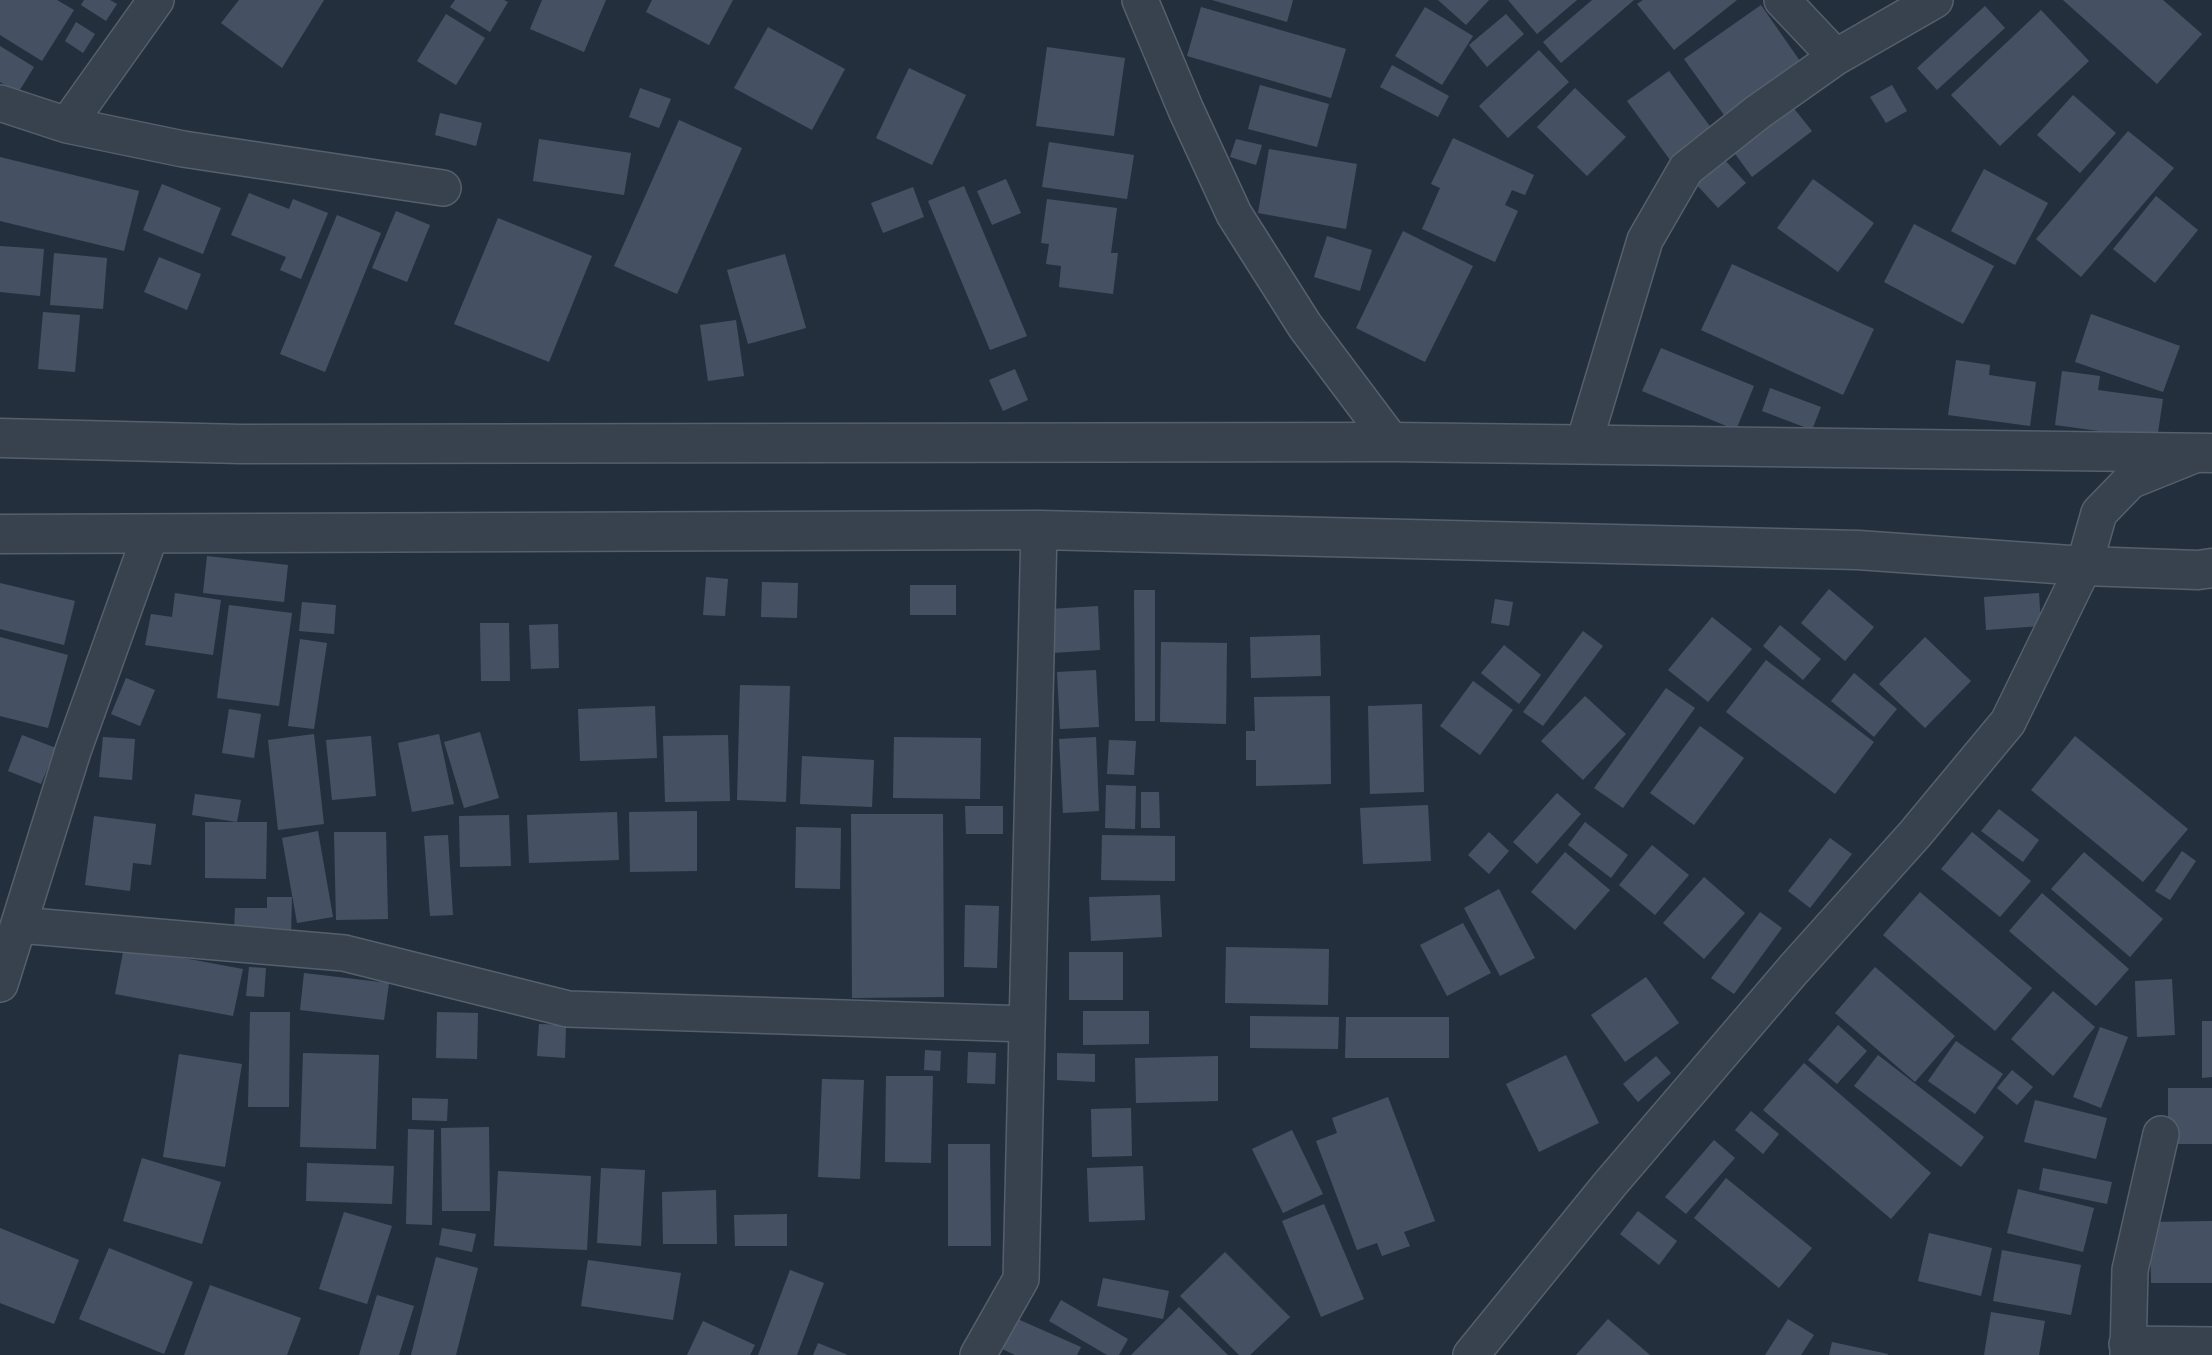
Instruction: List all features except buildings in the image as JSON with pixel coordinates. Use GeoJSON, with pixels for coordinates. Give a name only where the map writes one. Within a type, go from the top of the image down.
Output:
{"type":"FeatureCollection","features":[{"type":"Feature","properties":{"kind":"street"},"geometry":{"type":"LineString","coordinates":[[67,125],[156,0]]}},
{"type":"Feature","properties":{"kind":"street"},"geometry":{"type":"LineString","coordinates":[[1140,0],[1186,110],[1234,214],[1305,326],[1392,442]]}},
{"type":"Feature","properties":{"kind":"street"},"geometry":{"type":"LineString","coordinates":[[1782,0],[1836,57]]}},
{"type":"Feature","properties":{"kind":"street"},"geometry":{"type":"LineString","coordinates":[[1584,443],[1645,240],[1686,169],[1758,112],[1836,57],[1935,0]]}},
{"type":"Feature","properties":{"kind":"street"},"geometry":{"type":"LineString","coordinates":[[0,103],[67,125],[183,149],[443,188]]}},
{"type":"Feature","properties":{"kind":"street"},"geometry":{"type":"LineString","coordinates":[[0,438],[242,444],[1392,442],[2208,448]]}},
{"type":"Feature","properties":{"kind":"street"},"geometry":{"type":"LineString","coordinates":[[1471,1355],[1610,1184],[1793,970],[1915,834],[2008,722],[2084,566],[2099,513],[2130,481],[2208,448]]}},
{"type":"Feature","properties":{"kind":"street"},"geometry":{"type":"LineString","coordinates":[[978,1355],[1021,1279],[1039,530]]}},
{"type":"Feature","properties":{"kind":"street"},"geometry":{"type":"LineString","coordinates":[[0,534],[1039,530],[1858,550],[2084,566],[2198,570],[2212,568]]}},
{"type":"Feature","properties":{"kind":"street"},"geometry":{"type":"LineString","coordinates":[[0,984],[73,751],[151,533]]}},
{"type":"Feature","properties":{"kind":"street"},"geometry":{"type":"LineString","coordinates":[[19,925],[344,953],[568,1009],[1027,1024]]}},
{"type":"Feature","properties":{"kind":"street"},"geometry":{"type":"LineString","coordinates":[[2161,1134],[2130,1270],[2128,1350],[2212,1345]]}}]}
